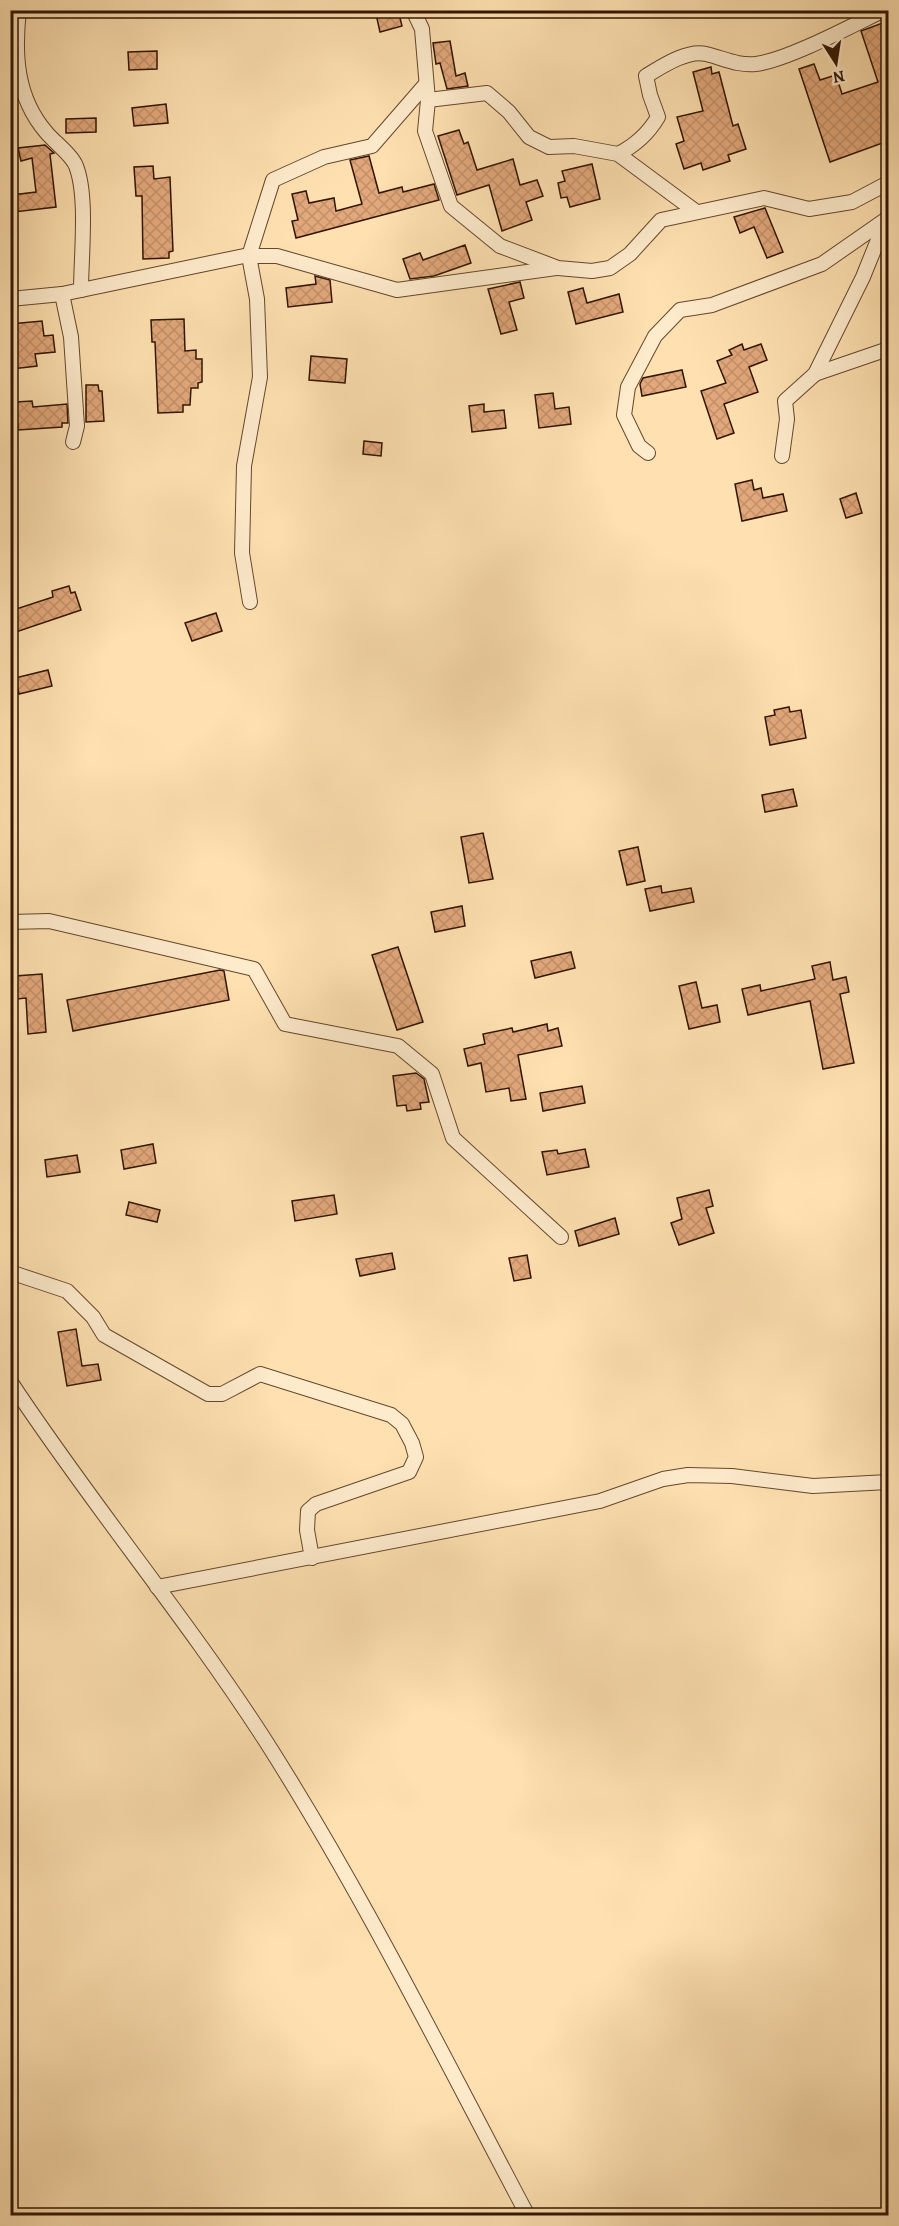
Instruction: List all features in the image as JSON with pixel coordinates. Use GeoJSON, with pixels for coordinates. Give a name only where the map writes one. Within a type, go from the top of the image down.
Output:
{"type":"FeatureCollection","features":[{"type":"Feature","properties":{"kind":"street"},"geometry":{"type":"LineString","coordinates":[[19,10],[15,45],[16,86],[32,115],[76,165],[82,204],[81,290]]}},
{"type":"Feature","properties":{"kind":"street"},"geometry":{"type":"LineString","coordinates":[[413,10],[422,29],[428,100],[425,131],[451,206],[500,246],[558,268],[592,272],[610,268],[630,254],[661,220],[764,198],[809,209],[852,202],[888,183]]}},
{"type":"Feature","properties":{"kind":"street"},"geometry":{"type":"LineString","coordinates":[[618,154],[633,146],[650,130],[658,117],[646,76],[669,61],[703,53],[731,63],[756,64],[788,53],[884,10]]}},
{"type":"Feature","properties":{"kind":"street"},"geometry":{"type":"LineString","coordinates":[[250,602],[242,553],[244,466],[260,377],[257,299],[249,256],[273,180],[324,158],[372,146],[425,85]]}},
{"type":"Feature","properties":{"kind":"street"},"geometry":{"type":"LineString","coordinates":[[428,100],[487,93],[509,111],[529,137],[549,147],[574,146],[618,154],[695,212]]}},
{"type":"Feature","properties":{"kind":"street"},"geometry":{"type":"LineString","coordinates":[[782,456],[787,419],[785,401],[815,374],[863,277],[888,219]]}},
{"type":"Feature","properties":{"kind":"street"},"geometry":{"type":"LineString","coordinates":[[648,453],[639,446],[624,415],[628,387],[655,336],[680,310],[712,305],[822,264],[888,219]]}},
{"type":"Feature","properties":{"kind":"street"},"geometry":{"type":"LineString","coordinates":[[10,299],[62,294],[249,256],[277,256],[397,290],[558,268]]}},
{"type":"Feature","properties":{"kind":"street"},"geometry":{"type":"LineString","coordinates":[[62,294],[71,337],[78,426],[73,442]]}},
{"type":"Feature","properties":{"kind":"street"},"geometry":{"type":"LineString","coordinates":[[815,374],[888,349]]}},
{"type":"Feature","properties":{"kind":"street"},"geometry":{"type":"LineString","coordinates":[[10,922],[49,921],[254,969],[285,1023],[398,1046],[432,1074],[453,1138],[561,1236]]}},
{"type":"Feature","properties":{"kind":"street"},"geometry":{"type":"LineString","coordinates":[[10,1272],[67,1291],[93,1317],[104,1335],[208,1394],[222,1394],[260,1374],[379,1410],[402,1424],[416,1456],[414,1466],[409,1472],[316,1504],[308,1511],[307,1530],[312,1558]]}},
{"type":"Feature","properties":{"kind":"street"},"geometry":{"type":"LineString","coordinates":[[10,1381],[51,1443],[204,1648],[324,1836],[528,2216]]}},
{"type":"Feature","properties":{"kind":"street"},"geometry":{"type":"LineString","coordinates":[[157,1587],[600,1501],[663,1479],[688,1474],[732,1476],[813,1486],[888,1482]]}},
{"type":"Feature","properties":{"kind":"building"},"geometry":{"type":"Polygon","coordinates":[[[398,10],[402,26],[380,32],[376,14],[398,10]]]}},
{"type":"Feature","properties":{"kind":"building"},"geometry":{"type":"Polygon","coordinates":[[[888,21],[888,141],[830,162],[799,69],[814,64],[820,80],[836,75],[842,94],[878,82],[861,31],[888,21]]]}},
{"type":"Feature","properties":{"kind":"building"},"geometry":{"type":"Polygon","coordinates":[[[450,41],[456,76],[465,73],[468,86],[447,89],[440,63],[436,64],[433,43],[450,41]]]}},
{"type":"Feature","properties":{"kind":"building"},"geometry":{"type":"Polygon","coordinates":[[[157,51],[157,69],[129,70],[128,52],[157,51]]]}},
{"type":"Feature","properties":{"kind":"building"},"geometry":{"type":"Polygon","coordinates":[[[711,67],[712,74],[719,72],[733,126],[738,124],[746,149],[728,155],[730,161],[703,170],[701,163],[684,169],[676,144],[684,141],[677,117],[703,111],[693,72],[711,67]]]}},
{"type":"Feature","properties":{"kind":"building"},"geometry":{"type":"Polygon","coordinates":[[[166,104],[168,123],[134,126],[132,108],[166,104]]]}},
{"type":"Feature","properties":{"kind":"building"},"geometry":{"type":"Polygon","coordinates":[[[96,118],[96,132],[66,133],[66,119],[96,118]]]}},
{"type":"Feature","properties":{"kind":"building"},"geometry":{"type":"Polygon","coordinates":[[[459,130],[464,144],[468,142],[477,170],[513,159],[520,185],[537,180],[543,196],[526,202],[532,220],[502,231],[489,185],[457,195],[438,136],[459,130]]]}},
{"type":"Feature","properties":{"kind":"building"},"geometry":{"type":"Polygon","coordinates":[[[45,145],[54,153],[50,154],[56,207],[14,212],[12,195],[36,192],[32,158],[21,161],[18,148],[45,145]]]}},
{"type":"Feature","properties":{"kind":"building"},"geometry":{"type":"Polygon","coordinates":[[[369,156],[379,193],[402,187],[403,192],[434,184],[439,200],[296,238],[292,221],[298,220],[292,194],[306,191],[309,203],[334,198],[336,211],[362,204],[350,160],[369,156]]]}},
{"type":"Feature","properties":{"kind":"building"},"geometry":{"type":"Polygon","coordinates":[[[592,164],[600,199],[570,207],[567,197],[561,198],[558,183],[565,181],[562,171],[592,164]]]}},
{"type":"Feature","properties":{"kind":"building"},"geometry":{"type":"Polygon","coordinates":[[[153,166],[154,179],[170,177],[173,251],[169,252],[169,258],[143,259],[142,196],[136,196],[134,167],[153,166]]]}},
{"type":"Feature","properties":{"kind":"building"},"geometry":{"type":"Polygon","coordinates":[[[765,208],[783,252],[767,258],[754,227],[740,233],[734,217],[765,208]]]}},
{"type":"Feature","properties":{"kind":"building"},"geometry":{"type":"Polygon","coordinates":[[[465,245],[471,263],[434,276],[410,279],[403,259],[420,253],[423,260],[465,245]]]}},
{"type":"Feature","properties":{"kind":"building"},"geometry":{"type":"Polygon","coordinates":[[[315,276],[330,280],[332,302],[288,307],[286,288],[316,284],[315,276]]]}},
{"type":"Feature","properties":{"kind":"building"},"geometry":{"type":"Polygon","coordinates":[[[520,282],[524,298],[509,302],[517,330],[501,334],[488,289],[520,282]]]}},
{"type":"Feature","properties":{"kind":"building"},"geometry":{"type":"Polygon","coordinates":[[[583,288],[587,303],[619,294],[623,312],[576,324],[568,292],[583,288]]]}},
{"type":"Feature","properties":{"kind":"building"},"geometry":{"type":"Polygon","coordinates":[[[184,319],[185,351],[196,350],[196,359],[202,359],[202,382],[198,383],[198,388],[191,388],[190,405],[183,405],[183,412],[158,413],[155,342],[152,342],[151,320],[184,319]]]}},
{"type":"Feature","properties":{"kind":"building"},"geometry":{"type":"Polygon","coordinates":[[[42,321],[44,336],[53,335],[55,352],[35,354],[37,366],[12,369],[10,324],[42,321]]]}},
{"type":"Feature","properties":{"kind":"building"},"geometry":{"type":"Polygon","coordinates":[[[742,344],[744,350],[761,344],[767,360],[749,367],[758,392],[724,404],[734,433],[717,439],[701,391],[726,383],[717,361],[732,355],[729,350],[742,344]]]}},
{"type":"Feature","properties":{"kind":"building"},"geometry":{"type":"Polygon","coordinates":[[[311,356],[347,359],[345,383],[309,380],[311,356]]]}},
{"type":"Feature","properties":{"kind":"building"},"geometry":{"type":"Polygon","coordinates":[[[682,370],[686,387],[642,396],[640,384],[643,378],[682,370]]]}},
{"type":"Feature","properties":{"kind":"building"},"geometry":{"type":"Polygon","coordinates":[[[86,385],[98,385],[99,391],[102,391],[104,421],[86,422],[86,385]]]}},
{"type":"Feature","properties":{"kind":"building"},"geometry":{"type":"Polygon","coordinates":[[[553,393],[555,409],[569,407],[571,424],[539,428],[535,395],[553,393]]]}},
{"type":"Feature","properties":{"kind":"building"},"geometry":{"type":"Polygon","coordinates":[[[32,401],[33,407],[67,404],[68,423],[62,423],[62,427],[18,430],[16,402],[32,401]]]}},
{"type":"Feature","properties":{"kind":"building"},"geometry":{"type":"Polygon","coordinates":[[[484,404],[484,412],[504,410],[506,428],[472,432],[469,406],[484,404]]]}},
{"type":"Feature","properties":{"kind":"building"},"geometry":{"type":"Polygon","coordinates":[[[364,441],[382,443],[381,456],[363,454],[364,441]]]}},
{"type":"Feature","properties":{"kind":"building"},"geometry":{"type":"Polygon","coordinates":[[[752,480],[754,490],[761,488],[763,498],[783,494],[787,511],[742,521],[735,484],[752,480]]]}},
{"type":"Feature","properties":{"kind":"building"},"geometry":{"type":"Polygon","coordinates":[[[856,493],[862,513],[846,518],[840,499],[856,493]]]}},
{"type":"Feature","properties":{"kind":"building"},"geometry":{"type":"Polygon","coordinates":[[[69,586],[71,593],[75,592],[81,610],[10,634],[10,611],[53,597],[52,591],[69,586]]]}},
{"type":"Feature","properties":{"kind":"building"},"geometry":{"type":"Polygon","coordinates":[[[216,613],[222,631],[192,641],[185,623],[216,613]]]}},
{"type":"Feature","properties":{"kind":"building"},"geometry":{"type":"Polygon","coordinates":[[[48,670],[52,686],[19,694],[15,678],[48,670]]]}},
{"type":"Feature","properties":{"kind":"building"},"geometry":{"type":"Polygon","coordinates":[[[789,707],[790,712],[801,710],[806,738],[770,745],[765,717],[775,715],[774,710],[789,707]]]}},
{"type":"Feature","properties":{"kind":"building"},"geometry":{"type":"Polygon","coordinates":[[[793,789],[797,806],[765,812],[762,795],[793,789]]]}},
{"type":"Feature","properties":{"kind":"building"},"geometry":{"type":"Polygon","coordinates":[[[483,833],[493,879],[469,883],[461,837],[483,833]]]}},
{"type":"Feature","properties":{"kind":"building"},"geometry":{"type":"Polygon","coordinates":[[[638,847],[645,881],[627,885],[619,851],[638,847]]]}},
{"type":"Feature","properties":{"kind":"building"},"geometry":{"type":"Polygon","coordinates":[[[661,886],[662,893],[691,888],[694,902],[650,911],[645,889],[661,886]]]}},
{"type":"Feature","properties":{"kind":"building"},"geometry":{"type":"Polygon","coordinates":[[[462,906],[465,926],[435,932],[431,912],[462,906]]]}},
{"type":"Feature","properties":{"kind":"building"},"geometry":{"type":"Polygon","coordinates":[[[398,947],[423,1022],[397,1030],[372,955],[398,947]]]}},
{"type":"Feature","properties":{"kind":"building"},"geometry":{"type":"Polygon","coordinates":[[[571,952],[575,968],[535,978],[531,961],[571,952]]]}},
{"type":"Feature","properties":{"kind":"building"},"geometry":{"type":"Polygon","coordinates":[[[830,962],[833,980],[846,977],[849,992],[840,994],[854,1063],[823,1069],[810,1001],[748,1015],[742,989],[760,985],[761,991],[815,979],[812,966],[830,962]]]}},
{"type":"Feature","properties":{"kind":"building"},"geometry":{"type":"Polygon","coordinates":[[[224,971],[229,1000],[73,1031],[67,1000],[224,971]]]}},
{"type":"Feature","properties":{"kind":"building"},"geometry":{"type":"Polygon","coordinates":[[[42,974],[46,1032],[28,1034],[26,998],[17,999],[15,976],[42,974]]]}},
{"type":"Feature","properties":{"kind":"building"},"geometry":{"type":"Polygon","coordinates":[[[696,982],[702,1008],[717,1005],[720,1022],[689,1029],[679,986],[696,982]]]}},
{"type":"Feature","properties":{"kind":"building"},"geometry":{"type":"Polygon","coordinates":[[[547,1024],[548,1031],[558,1028],[562,1046],[518,1055],[526,1099],[511,1101],[509,1088],[486,1092],[481,1063],[468,1066],[464,1049],[485,1044],[483,1034],[512,1028],[513,1032],[547,1024]]]}},
{"type":"Feature","properties":{"kind":"building"},"geometry":{"type":"Polygon","coordinates":[[[416,1073],[424,1079],[429,1102],[420,1103],[421,1109],[407,1111],[406,1105],[397,1106],[393,1076],[416,1073]]]}},
{"type":"Feature","properties":{"kind":"building"},"geometry":{"type":"Polygon","coordinates":[[[582,1086],[585,1103],[543,1111],[540,1093],[582,1086]]]}},
{"type":"Feature","properties":{"kind":"building"},"geometry":{"type":"Polygon","coordinates":[[[153,1144],[156,1163],[124,1169],[121,1150],[153,1144]]]}},
{"type":"Feature","properties":{"kind":"building"},"geometry":{"type":"Polygon","coordinates":[[[585,1149],[589,1167],[547,1175],[542,1152],[557,1150],[558,1154],[585,1149]]]}},
{"type":"Feature","properties":{"kind":"building"},"geometry":{"type":"Polygon","coordinates":[[[77,1155],[80,1172],[47,1177],[45,1160],[77,1155]]]}},
{"type":"Feature","properties":{"kind":"building"},"geometry":{"type":"Polygon","coordinates":[[[709,1190],[713,1206],[706,1208],[714,1233],[679,1245],[671,1223],[682,1219],[677,1198],[709,1190]]]}},
{"type":"Feature","properties":{"kind":"building"},"geometry":{"type":"Polygon","coordinates":[[[334,1195],[337,1214],[295,1221],[292,1201],[334,1195]]]}},
{"type":"Feature","properties":{"kind":"building"},"geometry":{"type":"Polygon","coordinates":[[[129,1202],[160,1210],[157,1222],[126,1215],[129,1202]]]}},
{"type":"Feature","properties":{"kind":"building"},"geometry":{"type":"Polygon","coordinates":[[[615,1218],[619,1234],[579,1246],[575,1231],[615,1218]]]}},
{"type":"Feature","properties":{"kind":"building"},"geometry":{"type":"Polygon","coordinates":[[[392,1253],[395,1269],[360,1276],[356,1259],[392,1253]]]}},
{"type":"Feature","properties":{"kind":"building"},"geometry":{"type":"Polygon","coordinates":[[[527,1255],[531,1278],[514,1281],[509,1258],[527,1255]]]}},
{"type":"Feature","properties":{"kind":"building"},"geometry":{"type":"Polygon","coordinates":[[[76,1329],[82,1366],[98,1364],[101,1380],[67,1386],[58,1332],[76,1329]]]}}]}
